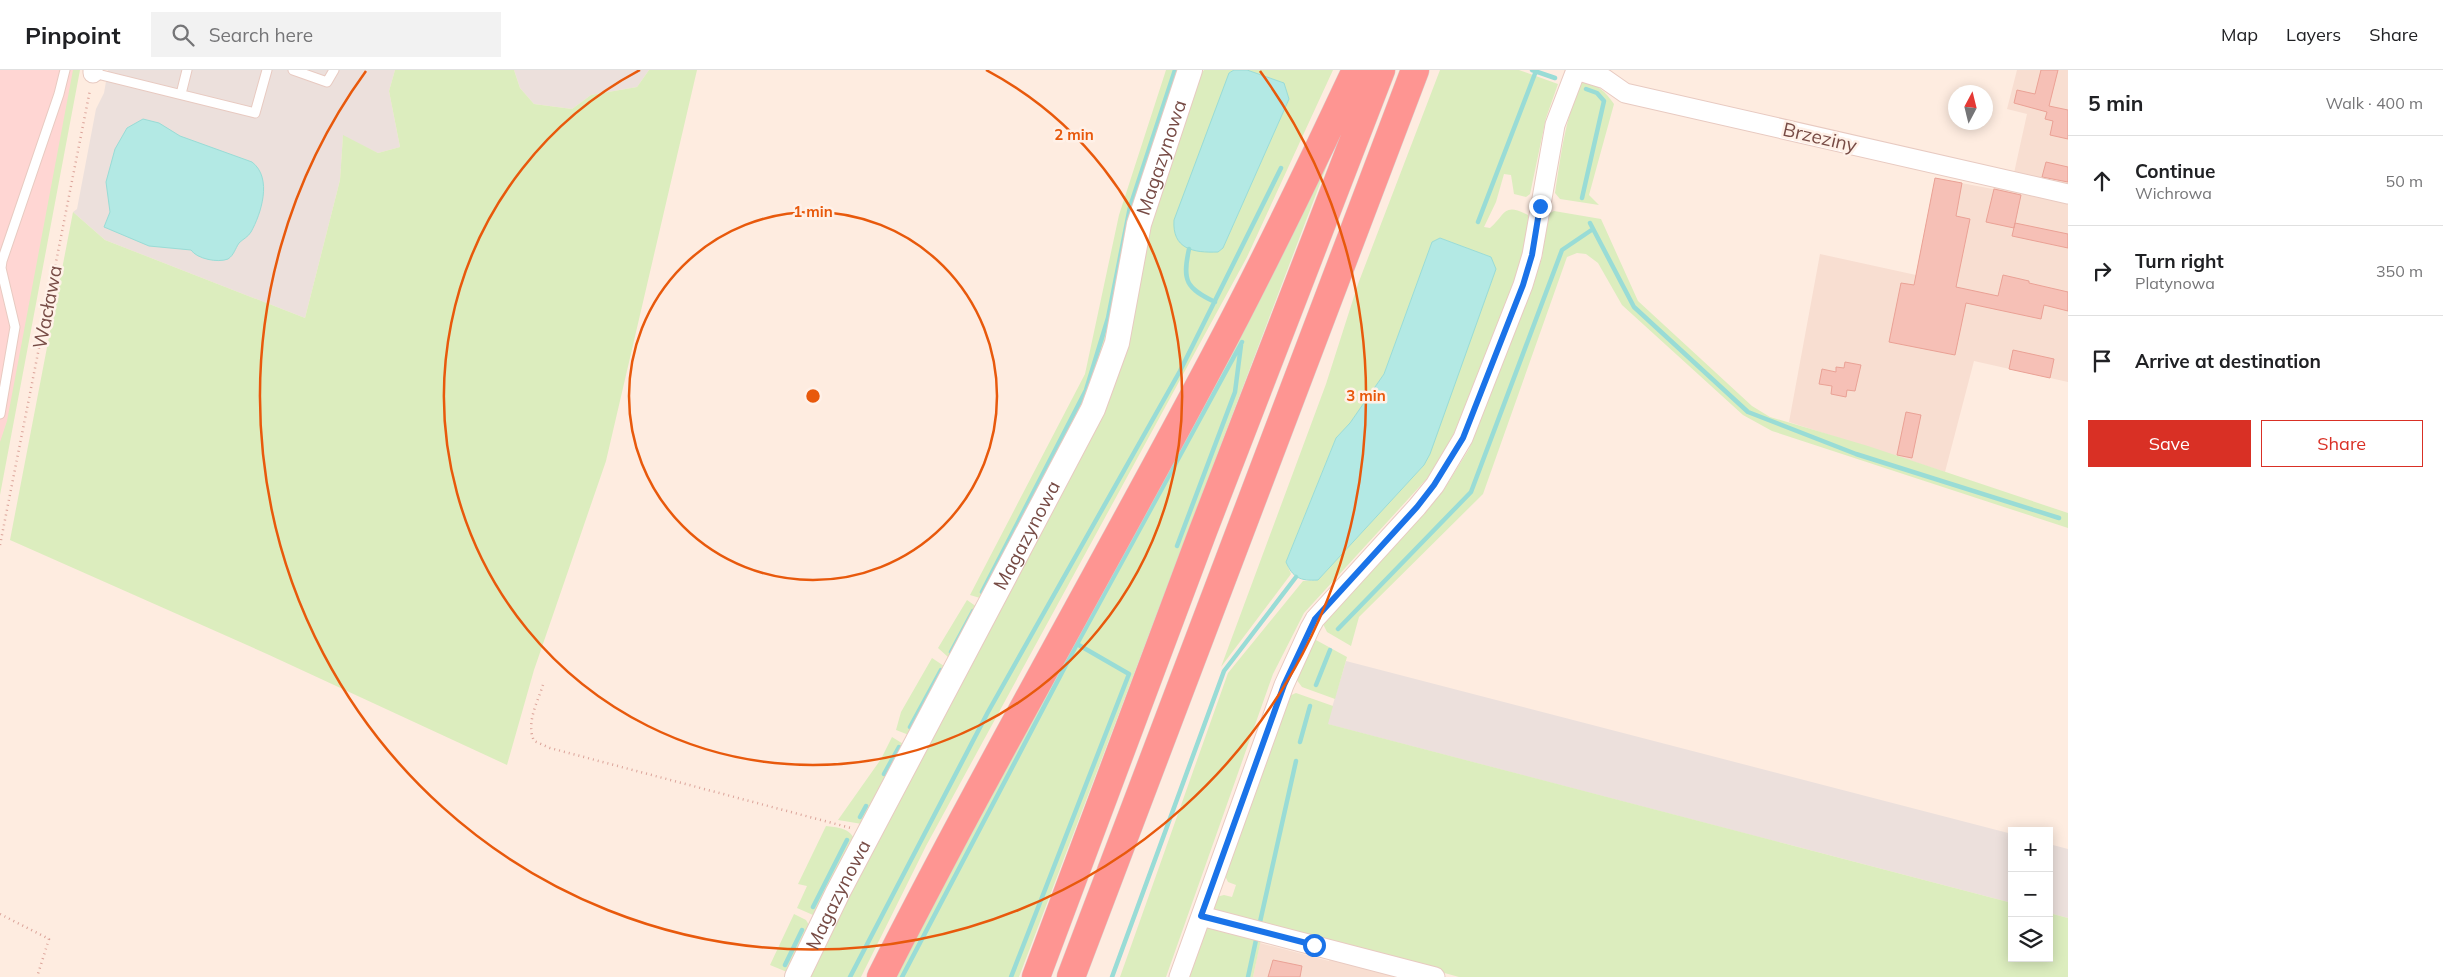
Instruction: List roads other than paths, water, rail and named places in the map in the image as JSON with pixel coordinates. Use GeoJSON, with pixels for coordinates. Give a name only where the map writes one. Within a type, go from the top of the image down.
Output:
{"type":"FeatureCollection","features":[{"type":"Feature","properties":{"kind":"highway"},"geometry":{"type":"LineString","coordinates":[[881,977],[929,882],[1216,356],[1264,262],[1356,70]]}},
{"type":"Feature","properties":{"kind":"highway"},"geometry":{"type":"LineString","coordinates":[[1036,977],[1203,531],[1381,70]]}},
{"type":"Feature","properties":{"kind":"highway"},"geometry":{"type":"LineString","coordinates":[[1071,977],[1416,70]]}},
{"type":"Feature","properties":{"kind":"street","name":"Magazynowa"},"geometry":{"type":"LineString","coordinates":[[797,977],[869,835],[1093,409],[1117,343],[1139,224],[1190,70]]}},
{"type":"Feature","properties":{"kind":"street","name":"Brzeziny"},"geometry":{"type":"LineString","coordinates":[[1576,70],[1605,79],[1624,92],[2068,194]]}},
{"type":"Feature","properties":{"kind":"street"},"geometry":{"type":"LineString","coordinates":[[1179,977],[1284,685],[1315,619],[1417,507],[1434,485],[1463,438],[1523,285],[1532,255],[1555,125],[1576,70]]}},
{"type":"Feature","properties":{"kind":"street"},"geometry":{"type":"LineString","coordinates":[[1201,916],[1435,977]]}},
{"type":"Feature","properties":{"kind":"lane"},"geometry":{"type":"LineString","coordinates":[[0,414],[15,327],[1,268],[2,262],[59,94],[65,70]]}},
{"type":"Feature","properties":{"kind":"lane"},"geometry":{"type":"LineString","coordinates":[[181,94],[187,70]]}},
{"type":"Feature","properties":{"kind":"lane"},"geometry":{"type":"LineString","coordinates":[[93,71],[255,113],[267,70]]}},
{"type":"Feature","properties":{"kind":"lane"},"geometry":{"type":"LineString","coordinates":[[293,70],[327,82],[334,70]]}},
{"type":"Feature","properties":{"kind":"water"},"geometry":{"type":"Polygon","coordinates":[[[1234,70],[1247,70],[1284,83],[1289,99],[1223,248],[1218,252],[1200,252],[1180,243],[1174,230],[1174,220],[1229,73],[1234,70]]]}},
{"type":"Feature","properties":{"kind":"water"},"geometry":{"type":"Polygon","coordinates":[[[143,119],[159,123],[180,136],[252,162],[258,169],[264,186],[258,216],[250,234],[239,243],[228,259],[213,260],[198,256],[191,250],[149,246],[104,227],[110,212],[106,182],[115,149],[127,128],[143,119]]]}},
{"type":"Feature","properties":{"kind":"water"},"geometry":{"type":"Polygon","coordinates":[[[1440,238],[1491,257],[1496,269],[1430,454],[1424,465],[1318,580],[1302,579],[1291,572],[1286,562],[1336,438],[1350,423],[1384,374],[1432,242],[1440,238]]]}},
{"type":"Feature","properties":{"kind":"waterway"},"geometry":{"type":"LineString","coordinates":[[982,592],[1086,390],[1108,318],[1130,207],[1175,70]]}},
{"type":"Feature","properties":{"kind":"waterway"},"geometry":{"type":"LineString","coordinates":[[1532,70],[1555,78]]}},
{"type":"Feature","properties":{"kind":"waterway"},"geometry":{"type":"LineString","coordinates":[[1478,222],[1536,71]]}},
{"type":"Feature","properties":{"kind":"waterway"},"geometry":{"type":"LineString","coordinates":[[1582,198],[1604,101],[1597,93],[1586,89]]}},
{"type":"Feature","properties":{"kind":"waterway"},"geometry":{"type":"LineString","coordinates":[[850,977],[988,712],[1180,371],[1281,168]]}},
{"type":"Feature","properties":{"kind":"waterway"},"geometry":{"type":"LineString","coordinates":[[1590,223],[1634,307],[1748,412],[1856,454],[2059,518]]}},
{"type":"Feature","properties":{"kind":"waterway"},"geometry":{"type":"LineString","coordinates":[[1338,629],[1471,492],[1562,250],[1593,229]]}},
{"type":"Feature","properties":{"kind":"waterway"},"geometry":{"type":"LineString","coordinates":[[1189,249],[1186,269],[1188,282],[1192,288],[1215,302]]}},
{"type":"Feature","properties":{"kind":"waterway"},"geometry":{"type":"LineString","coordinates":[[902,977],[1077,644],[1242,342]]}},
{"type":"Feature","properties":{"kind":"waterway"},"geometry":{"type":"LineString","coordinates":[[1177,546],[1235,392],[1241,345]]}},
{"type":"Feature","properties":{"kind":"waterway"},"geometry":{"type":"LineString","coordinates":[[1112,977],[1224,671],[1296,577]]}},
{"type":"Feature","properties":{"kind":"waterway"},"geometry":{"type":"LineString","coordinates":[[951,652],[973,611]]}},
{"type":"Feature","properties":{"kind":"waterway"},"geometry":{"type":"LineString","coordinates":[[1011,977],[1129,674],[1077,644]]}},
{"type":"Feature","properties":{"kind":"waterway"},"geometry":{"type":"LineString","coordinates":[[1316,685],[1330,650]]}},
{"type":"Feature","properties":{"kind":"waterway"},"geometry":{"type":"LineString","coordinates":[[910,727],[941,670]]}},
{"type":"Feature","properties":{"kind":"waterway"},"geometry":{"type":"LineString","coordinates":[[1300,742],[1310,706]]}},
{"type":"Feature","properties":{"kind":"waterway"},"geometry":{"type":"LineString","coordinates":[[884,774],[899,747]]}},
{"type":"Feature","properties":{"kind":"waterway"},"geometry":{"type":"LineString","coordinates":[[1260,922],[1296,761]]}},
{"type":"Feature","properties":{"kind":"waterway"},"geometry":{"type":"LineString","coordinates":[[860,817],[866,806]]}},
{"type":"Feature","properties":{"kind":"waterway"},"geometry":{"type":"LineString","coordinates":[[813,907],[847,840]]}},
{"type":"Feature","properties":{"kind":"waterway"},"geometry":{"type":"LineString","coordinates":[[785,965],[802,930]]}},
{"type":"Feature","properties":{"kind":"waterway"},"geometry":{"type":"LineString","coordinates":[[1248,977],[1256,940]]}}]}
